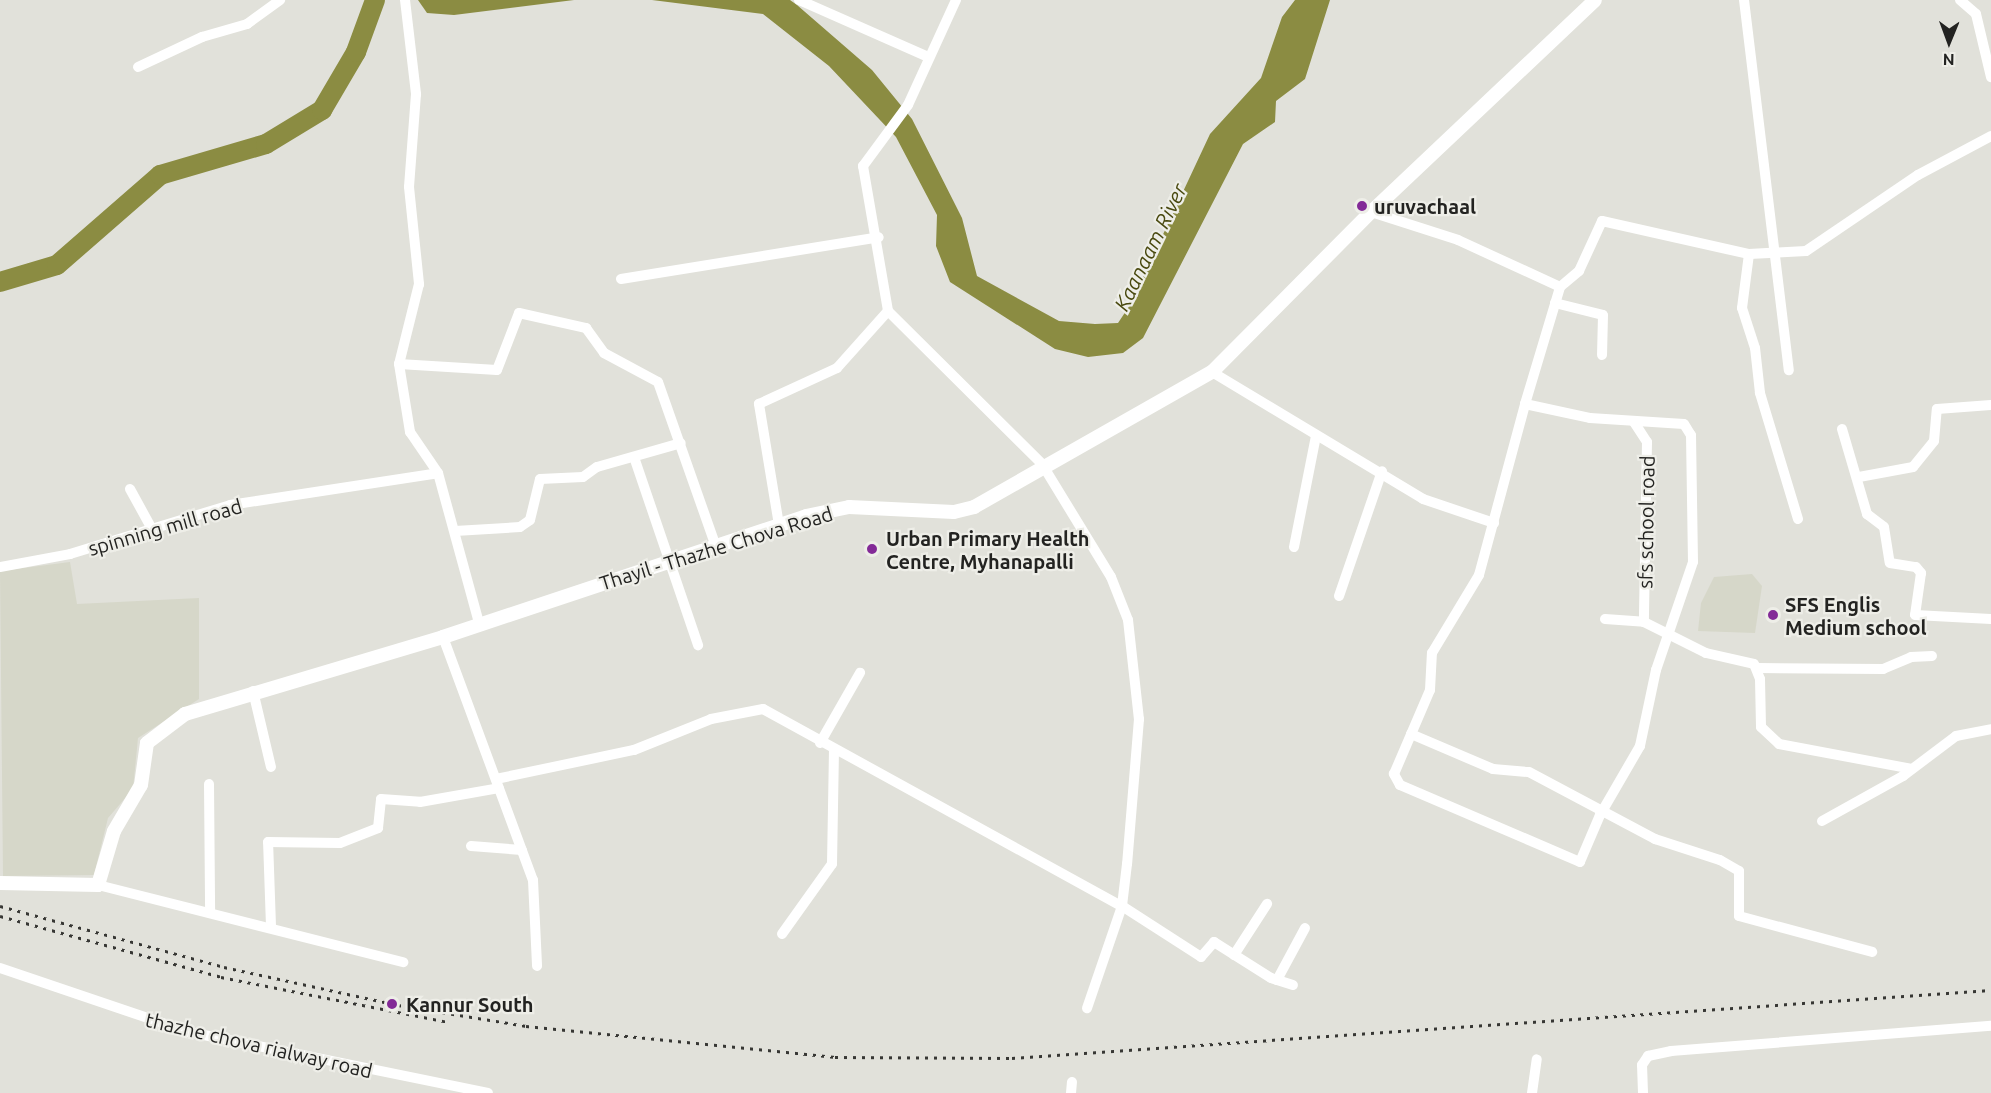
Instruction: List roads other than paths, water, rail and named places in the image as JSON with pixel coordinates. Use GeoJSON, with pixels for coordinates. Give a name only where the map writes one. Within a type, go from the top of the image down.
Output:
{"type":"FeatureCollection","features":[{"type":"Feature","properties":{"kind":"street"},"geometry":{"type":"LineString","coordinates":[[138,67],[202,37],[247,24],[280,0]]}},
{"type":"Feature","properties":{"kind":"street"},"geometry":{"type":"LineString","coordinates":[[405,0],[416,94],[409,187],[418,284],[399,364],[410,432],[438,473],[479,623]]}},
{"type":"Feature","properties":{"kind":"street"},"geometry":{"type":"LineString","coordinates":[[799,0],[928,57]]}},
{"type":"Feature","properties":{"kind":"street"},"geometry":{"type":"LineString","coordinates":[[956,0],[928,57],[909,105],[863,166],[879,237],[888,311],[1042,465],[1111,577],[1128,620],[1139,719],[1122,906],[1087,1008]]}},
{"type":"Feature","properties":{"kind":"street","name":"Thayil - Thazhe Chova Road"},"geometry":{"type":"LineString","coordinates":[[98,885],[114,831],[141,785],[147,743],[184,714],[253,691],[443,637],[479,623],[779,525],[849,507],[954,512],[974,507],[1042,465],[1212,372],[1371,212],[1595,0]]}},
{"type":"Feature","properties":{"kind":"street"},"geometry":{"type":"LineString","coordinates":[[1744,0],[1778,256],[1789,370]]}},
{"type":"Feature","properties":{"kind":"street"},"geometry":{"type":"LineString","coordinates":[[1960,0],[1976,14],[1991,77]]}},
{"type":"Feature","properties":{"kind":"street"},"geometry":{"type":"LineString","coordinates":[[1525,404],[1634,422],[1684,424],[1690,435],[1693,562],[1668,632],[1640,746],[1602,811],[1580,862],[1400,785],[1394,774],[1430,690],[1432,653],[1479,575],[1525,404],[1560,287],[1579,271],[1602,221],[1749,254],[1778,256],[1806,251],[1918,175],[1991,136]]}},
{"type":"Feature","properties":{"kind":"street"},"geometry":{"type":"LineString","coordinates":[[1371,212],[1458,240],[1560,287]]}},
{"type":"Feature","properties":{"kind":"street"},"geometry":{"type":"LineString","coordinates":[[621,279],[879,237]]}},
{"type":"Feature","properties":{"kind":"street"},"geometry":{"type":"LineString","coordinates":[[1749,254],[1742,308],[1755,348],[1760,393],[1798,519]]}},
{"type":"Feature","properties":{"kind":"street"},"geometry":{"type":"LineString","coordinates":[[1555,303],[1603,315],[1602,355]]}},
{"type":"Feature","properties":{"kind":"street"},"geometry":{"type":"LineString","coordinates":[[779,525],[759,404],[837,368],[888,311]]}},
{"type":"Feature","properties":{"kind":"street"},"geometry":{"type":"LineString","coordinates":[[399,364],[496,370],[515,314],[577,323],[604,353],[658,382],[716,547]]}},
{"type":"Feature","properties":{"kind":"street"},"geometry":{"type":"LineString","coordinates":[[1212,372],[1316,436],[1382,471],[1423,500],[1494,523]]}},
{"type":"Feature","properties":{"kind":"street"},"geometry":{"type":"LineString","coordinates":[[1859,477],[1914,467],[1934,441],[1937,409],[1991,405]]}},
{"type":"Feature","properties":{"kind":"street","name":"sfs school road"},"geometry":{"type":"LineString","coordinates":[[1634,422],[1647,442],[1644,622]]}},
{"type":"Feature","properties":{"kind":"street"},"geometry":{"type":"LineString","coordinates":[[1842,429],[1859,477],[1867,514],[1884,527],[1890,563],[1916,567],[1921,573],[1916,615],[1991,619]]}},
{"type":"Feature","properties":{"kind":"street"},"geometry":{"type":"LineString","coordinates":[[1294,546],[1316,436]]}},
{"type":"Feature","properties":{"kind":"street"},"geometry":{"type":"LineString","coordinates":[[455,531],[520,527],[530,520],[532,495],[540,479],[583,477],[634,457],[681,443]]}},
{"type":"Feature","properties":{"kind":"street"},"geometry":{"type":"LineString","coordinates":[[634,457],[673,561],[698,645]]}},
{"type":"Feature","properties":{"kind":"street"},"geometry":{"type":"LineString","coordinates":[[1339,596],[1382,471]]}},
{"type":"Feature","properties":{"kind":"street","name":"spinning mill road"},"geometry":{"type":"LineString","coordinates":[[0,567],[70,554],[230,505],[438,473]]}},
{"type":"Feature","properties":{"kind":"street"},"geometry":{"type":"LineString","coordinates":[[130,489],[152,529]]}},
{"type":"Feature","properties":{"kind":"street"},"geometry":{"type":"LineString","coordinates":[[1605,619],[1644,622],[1706,653],[1757,668],[1883,669],[1911,657],[1932,656]]}},
{"type":"Feature","properties":{"kind":"street"},"geometry":{"type":"LineString","coordinates":[[443,637],[532,880],[537,966]]}},
{"type":"Feature","properties":{"kind":"street"},"geometry":{"type":"LineString","coordinates":[[1757,668],[1761,727],[1767,736],[1841,759],[1912,769]]}},
{"type":"Feature","properties":{"kind":"street"},"geometry":{"type":"LineString","coordinates":[[820,743],[860,672]]}},
{"type":"Feature","properties":{"kind":"street"},"geometry":{"type":"LineString","coordinates":[[253,691],[271,767]]}},
{"type":"Feature","properties":{"kind":"street"},"geometry":{"type":"LineString","coordinates":[[271,926],[268,842],[340,843],[378,828],[381,799],[420,802],[497,784],[634,750],[752,708],[1122,906],[1201,957],[1214,942],[1277,980],[1293,985]]}},
{"type":"Feature","properties":{"kind":"street"},"geometry":{"type":"LineString","coordinates":[[1822,821],[1912,769],[1956,736],[1991,729]]}},
{"type":"Feature","properties":{"kind":"street"},"geometry":{"type":"LineString","coordinates":[[1411,734],[1492,769],[1529,772],[1655,839],[1739,872],[1739,916],[1872,952]]}},
{"type":"Feature","properties":{"kind":"street"},"geometry":{"type":"LineString","coordinates":[[782,934],[832,864],[834,750]]}},
{"type":"Feature","properties":{"kind":"street"},"geometry":{"type":"LineString","coordinates":[[209,784],[210,911]]}},
{"type":"Feature","properties":{"kind":"street"},"geometry":{"type":"LineString","coordinates":[[471,846],[522,850]]}},
{"type":"Feature","properties":{"kind":"street"},"geometry":{"type":"LineString","coordinates":[[0,883],[98,885],[271,926],[403,962]]}},
{"type":"Feature","properties":{"kind":"street"},"geometry":{"type":"LineString","coordinates":[[1234,955],[1267,904]]}},
{"type":"Feature","properties":{"kind":"street"},"geometry":{"type":"LineString","coordinates":[[1277,980],[1305,928]]}},
{"type":"Feature","properties":{"kind":"street","name":"thazhe chova rialway road"},"geometry":{"type":"LineString","coordinates":[[0,968],[189,1032],[488,1093]]}},
{"type":"Feature","properties":{"kind":"street"},"geometry":{"type":"LineString","coordinates":[[1643,1093],[1642,1065],[1648,1056],[1671,1051],[1991,1026]]}},
{"type":"Feature","properties":{"kind":"street"},"geometry":{"type":"LineString","coordinates":[[1532,1093],[1537,1059]]}},
{"type":"Feature","properties":{"kind":"waterway","name":"Kaanaam River"},"geometry":{"type":"LineString","coordinates":[[0,282],[57,265],[160,175],[266,144],[322,110],[356,52],[375,0]]}},
{"type":"Feature","properties":{"kind":"railway"},"geometry":{"type":"LineString","coordinates":[[0,906],[224,967],[398,1005],[526,1026],[835,1057],[1012,1058],[1991,990]]}},
{"type":"Feature","properties":{"kind":"railway"},"geometry":{"type":"LineString","coordinates":[[0,916],[221,977],[448,1022]]}},
{"type":"Feature","properties":{"kind":"place","name":"uruvachaal"},"geometry":{"type":"Point","coordinates":[1362,206]}},
{"type":"Feature","properties":{"kind":"place","name":"Urban Primary Health Centre, Myhanapalli"},"geometry":{"type":"Point","coordinates":[872,549]}},
{"type":"Feature","properties":{"kind":"place","name":"SFS Englis Medium school"},"geometry":{"type":"Point","coordinates":[1773,615]}},
{"type":"Feature","properties":{"kind":"place","name":"Kannur South"},"geometry":{"type":"Point","coordinates":[392,1004]}}]}
